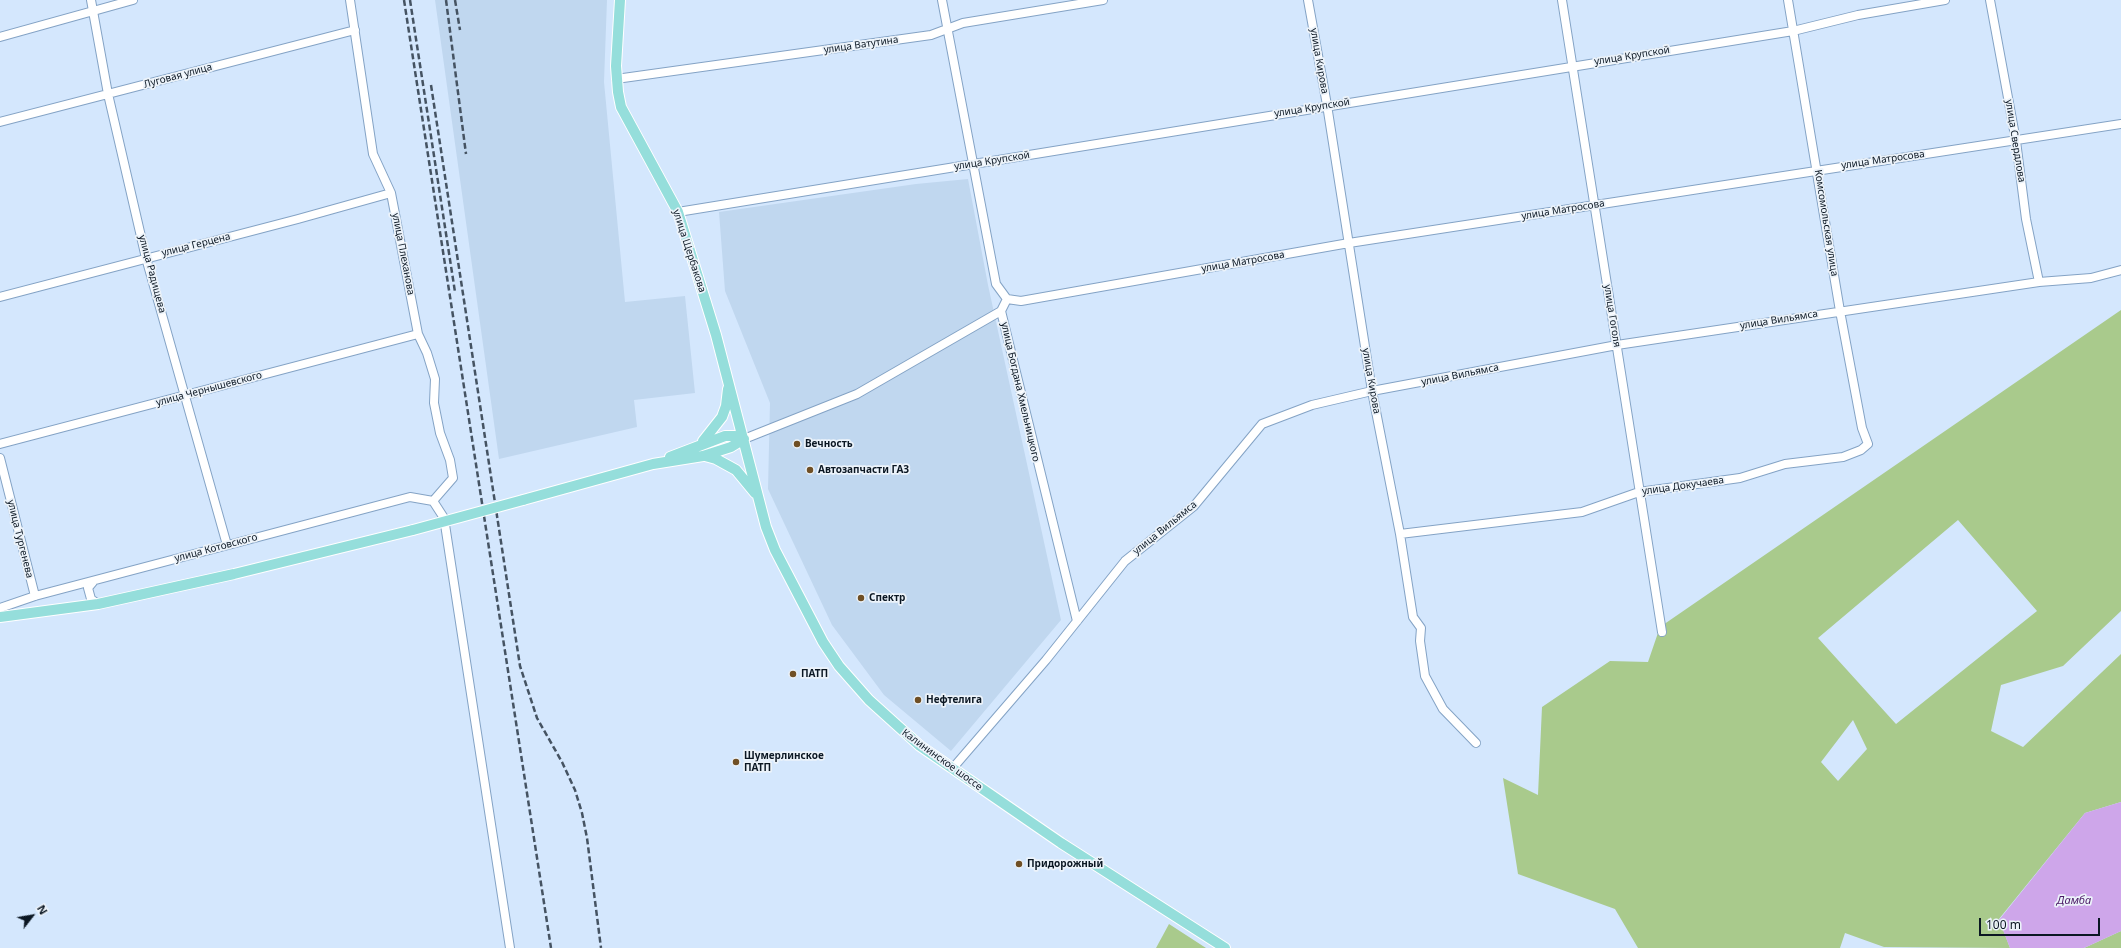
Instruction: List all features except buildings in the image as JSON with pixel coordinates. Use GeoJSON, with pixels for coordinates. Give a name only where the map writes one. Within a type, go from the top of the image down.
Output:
{"type":"FeatureCollection","features":[{"type":"Feature","properties":{"kind":"main road","name":"улица Щербакова"},"geometry":{"type":"LineString","coordinates":[[620,0],[616,79],[620,100],[626,117],[678,212],[728,379],[744,439]]}},
{"type":"Feature","properties":{"kind":"main road"},"geometry":{"type":"LineString","coordinates":[[696,446],[706,439],[722,417],[728,395],[728,379]]}},
{"type":"Feature","properties":{"kind":"main road"},"geometry":{"type":"LineString","coordinates":[[653,464],[725,436],[735,436],[744,439]]}},
{"type":"Feature","properties":{"kind":"main road"},"geometry":{"type":"LineString","coordinates":[[0,617],[98,604],[234,574],[413,530],[653,464],[703,456],[731,447],[744,439]]}},
{"type":"Feature","properties":{"kind":"main road","name":"Калининское шоссе"},"geometry":{"type":"LineString","coordinates":[[744,439],[759,502],[775,550],[838,666],[869,700],[895,725],[952,769],[1061,843],[1225,948]]}},
{"type":"Feature","properties":{"kind":"main road"},"geometry":{"type":"LineString","coordinates":[[703,456],[716,459],[736,470],[752,489],[759,502]]}},
{"type":"Feature","properties":{"kind":"street","name":"улица Радищева"},"geometry":{"type":"LineString","coordinates":[[91,0],[108,94],[146,258],[227,545]]}},
{"type":"Feature","properties":{"kind":"street"},"geometry":{"type":"LineString","coordinates":[[0,37],[133,0]]}},
{"type":"Feature","properties":{"kind":"street","name":"улица Плеханова"},"geometry":{"type":"LineString","coordinates":[[350,0],[373,154],[391,193],[418,334],[427,353],[435,379],[434,403],[440,434],[450,460],[453,478],[433,501]]}},
{"type":"Feature","properties":{"kind":"street"},"geometry":{"type":"LineString","coordinates":[[942,0],[996,284],[1007,299]]}},
{"type":"Feature","properties":{"kind":"street","name":"улица Ватутина"},"geometry":{"type":"LineString","coordinates":[[616,79],[931,35],[963,23],[1103,0]]}},
{"type":"Feature","properties":{"kind":"street","name":"улица Кирова"},"geometry":{"type":"LineString","coordinates":[[1308,0],[1327,105],[1372,391],[1400,534],[1414,617],[1420,628],[1420,641],[1425,676],[1443,709],[1476,743]]}},
{"type":"Feature","properties":{"kind":"street","name":"улица Гоголя"},"geometry":{"type":"LineString","coordinates":[[1562,0],[1662,632]]}},
{"type":"Feature","properties":{"kind":"street","name":"Комсомольская улица"},"geometry":{"type":"LineString","coordinates":[[1788,0],[1840,311],[1862,428],[1868,444]]}},
{"type":"Feature","properties":{"kind":"street","name":"улица Крупской"},"geometry":{"type":"LineString","coordinates":[[678,212],[1327,105],[1793,31],[1858,15],[1945,0]]}},
{"type":"Feature","properties":{"kind":"street","name":"улица Свердлова"},"geometry":{"type":"LineString","coordinates":[[1990,0],[2016,141],[2026,219],[2040,282]]}},
{"type":"Feature","properties":{"kind":"street","name":"Луговая улица"},"geometry":{"type":"LineString","coordinates":[[0,122],[355,30]]}},
{"type":"Feature","properties":{"kind":"street","name":"улица Матросова"},"geometry":{"type":"LineString","coordinates":[[1007,299],[1021,301],[1349,243],[2121,124]]}},
{"type":"Feature","properties":{"kind":"street","name":"улица Герцена"},"geometry":{"type":"LineString","coordinates":[[0,297],[391,193]]}},
{"type":"Feature","properties":{"kind":"street","name":"улица Вильямса"},"geometry":{"type":"LineString","coordinates":[[952,769],[1046,660],[1125,561],[1194,506],[1262,424],[1312,405],[1372,391],[1617,345],[2040,282],[2091,278],[2121,270]]}},
{"type":"Feature","properties":{"kind":"street","name":"улица Богдана Хмельницкого"},"geometry":{"type":"LineString","coordinates":[[1007,299],[1001,311],[1077,621]]}},
{"type":"Feature","properties":{"kind":"street"},"geometry":{"type":"LineString","coordinates":[[744,439],[857,394],[1001,311]]}},
{"type":"Feature","properties":{"kind":"street","name":"улица Чернышевского"},"geometry":{"type":"LineString","coordinates":[[0,444],[418,334]]}},
{"type":"Feature","properties":{"kind":"street","name":"улица Докучаева"},"geometry":{"type":"LineString","coordinates":[[1400,534],[1582,512],[1639,492],[1740,478],[1785,464],[1844,457],[1861,450],[1868,444]]}},
{"type":"Feature","properties":{"kind":"street","name":"улица Тургенева"},"geometry":{"type":"LineString","coordinates":[[0,458],[35,596]]}},
{"type":"Feature","properties":{"kind":"street","name":"улица Котовского"},"geometry":{"type":"LineString","coordinates":[[0,608],[35,596],[93,582],[410,497],[433,501]]}},
{"type":"Feature","properties":{"kind":"street"},"geometry":{"type":"LineString","coordinates":[[433,501],[444,518],[510,948]]}},
{"type":"Feature","properties":{"kind":"street"},"geometry":{"type":"LineString","coordinates":[[93,582],[88,588],[91,598],[98,604]]}},
{"type":"Feature","properties":{"kind":"shaded area"},"geometry":{"type":"Polygon","coordinates":[[[435,0],[607,0],[604,82],[625,302],[685,296],[695,393],[634,400],[637,427],[499,459],[435,0]]]}},
{"type":"Feature","properties":{"kind":"shaded area"},"geometry":{"type":"Polygon","coordinates":[[[968,179],[988,285],[1061,620],[951,751],[884,695],[832,625],[768,489],[770,403],[725,291],[719,212],[916,184],[968,179]]]}},
{"type":"Feature","properties":{"kind":"green space"},"geometry":{"type":"Polygon","coordinates":[[[2121,310],[2121,611],[2063,666],[2001,685],[1991,731],[2023,747],[2121,654],[2121,802],[2085,813],[1999,919],[2010,948],[1884,947],[1845,933],[1840,948],[1638,948],[1615,909],[1518,874],[1503,778],[1538,795],[1542,707],[1610,661],[1648,662],[1660,627],[2121,310]],[[1958,520],[1818,638],[1896,724],[2037,611],[1958,520]],[[1853,720],[1821,762],[1838,781],[1867,749],[1853,720]]]}},
{"type":"Feature","properties":{"kind":"green space"},"geometry":{"type":"Polygon","coordinates":[[[1169,924],[1206,948],[1156,948],[1169,924]]]}},
{"type":"Feature","properties":{"kind":"green space"},"geometry":{"type":"Polygon","coordinates":[[[2121,931],[2121,948],[2084,948],[2121,931]]]}},
{"type":"Feature","properties":{"kind":"water","name":"Дамба"},"geometry":{"type":"Polygon","coordinates":[[[2121,802],[2121,931],[2084,948],[2010,948],[1999,920],[2085,813],[2121,802]]]}},
{"type":"Feature","properties":{"kind":"railway"},"geometry":{"type":"LineString","coordinates":[[404,0],[551,948]]}},
{"type":"Feature","properties":{"kind":"railway"},"geometry":{"type":"LineString","coordinates":[[410,0],[455,292]]}},
{"type":"Feature","properties":{"kind":"railway"},"geometry":{"type":"LineString","coordinates":[[446,0],[466,154]]}},
{"type":"Feature","properties":{"kind":"railway"},"geometry":{"type":"LineString","coordinates":[[455,0],[460,30]]}},
{"type":"Feature","properties":{"kind":"railway"},"geometry":{"type":"LineString","coordinates":[[431,85],[520,666],[537,718],[562,762],[575,790],[582,813],[587,838],[601,948]]}},
{"type":"Feature","properties":{"kind":"place","name":"Вечность"},"geometry":{"type":"Point","coordinates":[797,444]}},
{"type":"Feature","properties":{"kind":"place","name":"Автозапчасти ГАЗ"},"geometry":{"type":"Point","coordinates":[810,470]}},
{"type":"Feature","properties":{"kind":"place","name":"Спектр"},"geometry":{"type":"Point","coordinates":[861,598]}},
{"type":"Feature","properties":{"kind":"place","name":"ПАТП"},"geometry":{"type":"Point","coordinates":[793,674]}},
{"type":"Feature","properties":{"kind":"place","name":"Нефтелига"},"geometry":{"type":"Point","coordinates":[918,700]}},
{"type":"Feature","properties":{"kind":"place","name":"Шумерлинское ПАТП"},"geometry":{"type":"Point","coordinates":[736,762]}},
{"type":"Feature","properties":{"kind":"place","name":"Придорожный"},"geometry":{"type":"Point","coordinates":[1019,864]}}]}
